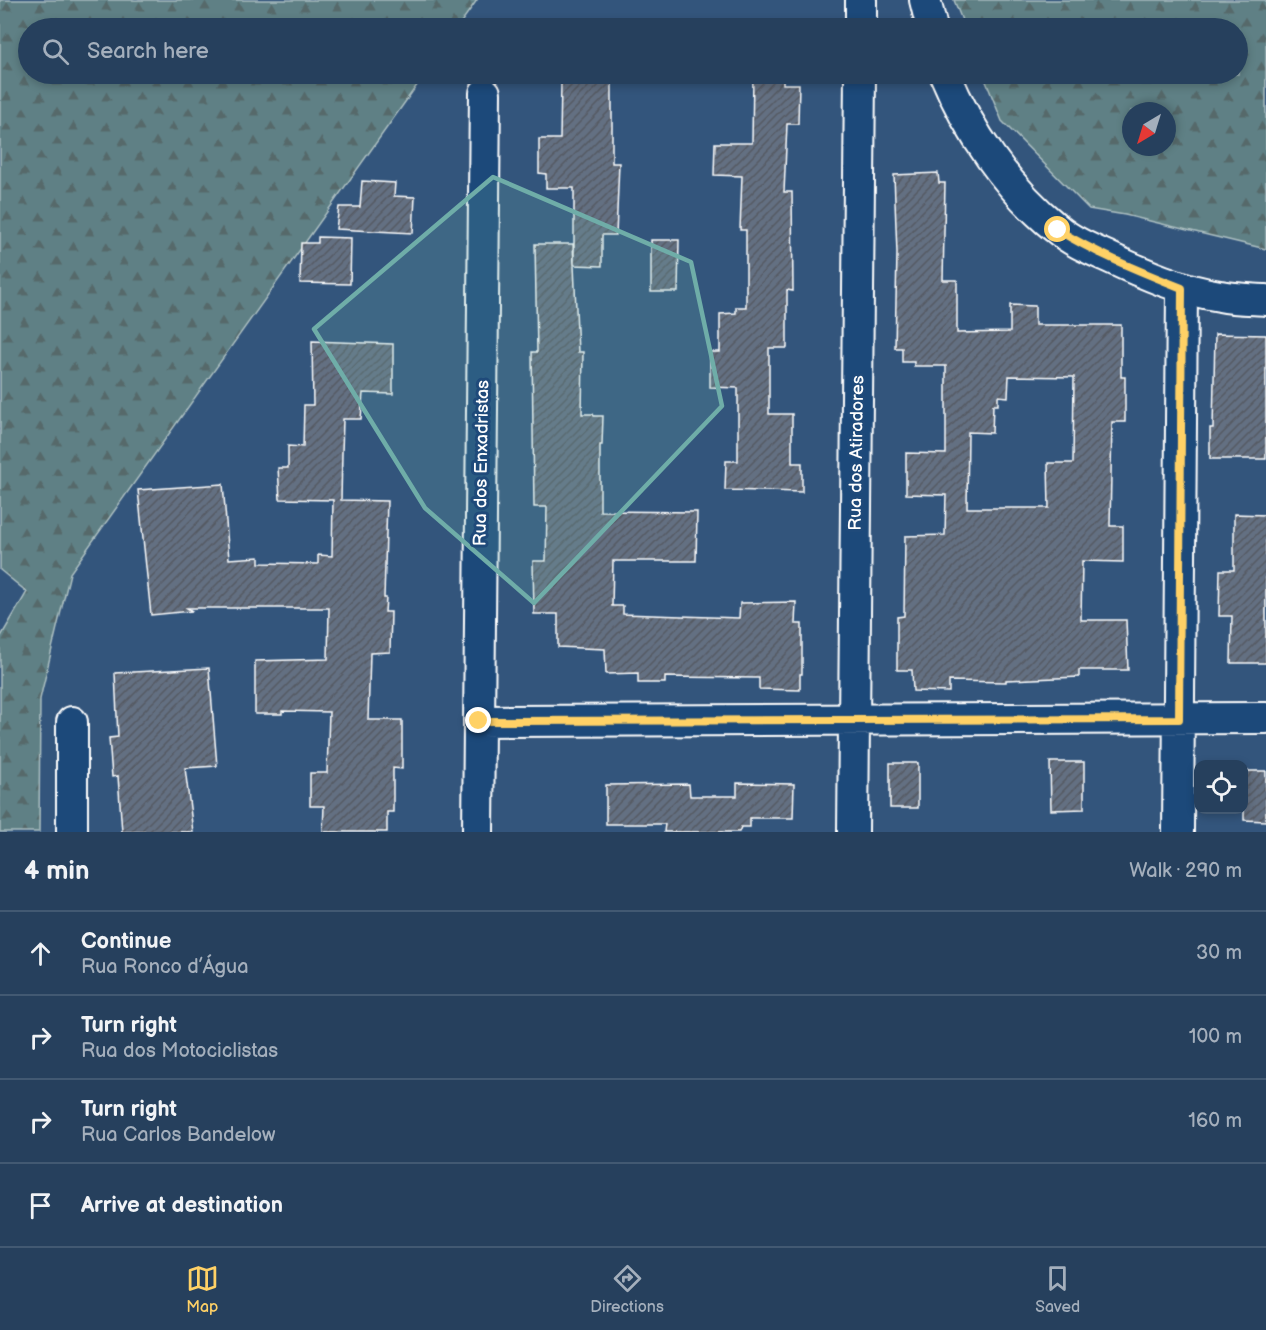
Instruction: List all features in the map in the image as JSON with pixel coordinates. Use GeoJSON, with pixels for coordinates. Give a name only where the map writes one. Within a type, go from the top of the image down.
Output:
{"type":"FeatureCollection","features":[{"type":"Feature","properties":{"kind":"street"},"geometry":{"type":"LineString","coordinates":[[861,0],[861,18]]}},
{"type":"Feature","properties":{"kind":"street"},"geometry":{"type":"LineString","coordinates":[[926,0],[930,18]]}},
{"type":"Feature","properties":{"kind":"street","name":"Rua dos Atiradores"},"geometry":{"type":"LineString","coordinates":[[853,832],[860,84]]}},
{"type":"Feature","properties":{"kind":"street"},"geometry":{"type":"LineString","coordinates":[[949,84],[979,140],[1007,178],[1033,208],[1058,230],[1085,247],[1132,269],[1182,288],[1220,296],[1266,300]]}},
{"type":"Feature","properties":{"kind":"street","name":"Rua dos Enxadristas"},"geometry":{"type":"LineString","coordinates":[[478,832],[485,93]]}},
{"type":"Feature","properties":{"kind":"street"},"geometry":{"type":"LineString","coordinates":[[1178,832],[1182,288]]}},
{"type":"Feature","properties":{"kind":"street"},"geometry":{"type":"LineString","coordinates":[[479,721],[1266,718]]}},
{"type":"Feature","properties":{"kind":"street"},"geometry":{"type":"LineString","coordinates":[[72,722],[72,832]]}},
{"type":"Feature","properties":{"kind":"highlighted area"},"geometry":{"type":"Polygon","coordinates":[[[493,177],[691,262],[722,406],[534,603],[425,508],[314,329],[493,177]]]}},
{"type":"Feature","properties":{"kind":"green space"},"geometry":{"type":"Polygon","coordinates":[[[0,0],[477,0],[464,18],[18,18],[18,84],[418,84],[70,573],[40,699],[39,832],[0,832],[0,638],[27,592],[0,570],[0,0]]]}},
{"type":"Feature","properties":{"kind":"green space"},"geometry":{"type":"Polygon","coordinates":[[[954,0],[1266,0],[1266,249],[1125,215],[1089,209],[1002,121],[987,84],[1248,84],[1248,18],[961,18],[954,0]]]}},
{"type":"Feature","properties":{"kind":"building"},"geometry":{"type":"Polygon","coordinates":[[[561,84],[612,84],[612,163],[619,163],[616,235],[602,235],[602,266],[574,265],[574,188],[546,188],[546,174],[539,173],[539,139],[560,139],[561,84]]]}},
{"type":"Feature","properties":{"kind":"building"},"geometry":{"type":"Polygon","coordinates":[[[753,84],[799,84],[798,124],[787,124],[784,192],[792,192],[793,291],[787,290],[787,348],[769,348],[769,414],[792,414],[792,463],[802,463],[802,492],[725,490],[726,461],[738,461],[738,388],[710,387],[710,352],[720,352],[720,314],[736,313],[736,307],[746,307],[746,230],[740,230],[742,176],[714,175],[715,143],[752,143],[753,84]]]}},
{"type":"Feature","properties":{"kind":"building"},"geometry":{"type":"Polygon","coordinates":[[[938,173],[939,183],[945,183],[943,280],[957,280],[957,333],[1010,332],[1010,305],[1035,306],[1035,325],[1121,325],[1121,377],[1125,377],[1125,422],[1112,422],[1110,526],[1123,526],[1123,562],[1082,561],[1081,620],[1126,620],[1128,670],[1079,670],[1079,677],[1006,680],[1006,682],[949,681],[949,692],[913,691],[912,670],[897,670],[897,617],[904,616],[905,536],[945,535],[946,495],[906,494],[906,453],[946,454],[946,366],[914,366],[914,362],[902,362],[902,348],[895,348],[897,253],[894,175],[938,173]],[[1009,376],[1008,397],[998,396],[998,405],[993,405],[992,433],[968,432],[967,508],[1049,508],[1048,463],[1073,463],[1074,377],[1009,376]]]}},
{"type":"Feature","properties":{"kind":"building"},"geometry":{"type":"Polygon","coordinates":[[[362,181],[395,183],[394,196],[415,197],[413,233],[336,229],[339,207],[360,207],[362,181]]]}},
{"type":"Feature","properties":{"kind":"building"},"geometry":{"type":"Polygon","coordinates":[[[318,237],[351,238],[350,284],[300,283],[301,243],[318,243],[318,237]]]}},
{"type":"Feature","properties":{"kind":"building"},"geometry":{"type":"Polygon","coordinates":[[[651,240],[679,240],[678,292],[651,292],[651,240]]]}},
{"type":"Feature","properties":{"kind":"building"},"geometry":{"type":"Polygon","coordinates":[[[535,244],[573,244],[578,352],[583,352],[582,414],[603,416],[602,445],[600,445],[600,511],[697,512],[696,561],[613,561],[612,606],[623,606],[623,614],[739,618],[740,603],[796,602],[795,624],[802,624],[800,690],[759,689],[759,678],[665,677],[665,683],[638,683],[638,673],[606,674],[605,649],[558,647],[558,614],[534,614],[533,561],[546,561],[547,507],[534,507],[532,352],[537,352],[535,244]]]}},
{"type":"Feature","properties":{"kind":"building"},"geometry":{"type":"Polygon","coordinates":[[[1215,334],[1266,335],[1266,459],[1210,459],[1215,334]]]}},
{"type":"Feature","properties":{"kind":"building"},"geometry":{"type":"Polygon","coordinates":[[[312,341],[393,344],[393,394],[363,393],[361,419],[343,419],[341,500],[387,501],[384,598],[386,598],[385,612],[391,612],[390,652],[370,653],[368,720],[402,720],[402,769],[393,768],[393,812],[387,812],[387,832],[323,832],[324,806],[310,806],[310,773],[327,773],[329,712],[282,711],[282,714],[255,714],[255,661],[328,659],[329,608],[187,608],[192,611],[151,615],[138,490],[223,484],[229,559],[259,557],[259,563],[318,564],[318,555],[332,556],[333,500],[280,499],[278,468],[288,468],[288,446],[303,447],[304,405],[313,405],[312,341]]]}},
{"type":"Feature","properties":{"kind":"building"},"geometry":{"type":"Polygon","coordinates":[[[1234,514],[1266,515],[1266,663],[1231,663],[1232,616],[1219,616],[1220,570],[1234,570],[1234,514]]]}},
{"type":"Feature","properties":{"kind":"building"},"geometry":{"type":"Polygon","coordinates":[[[209,668],[217,766],[185,768],[193,832],[122,832],[118,776],[112,777],[109,738],[118,737],[115,673],[209,668]]]}},
{"type":"Feature","properties":{"kind":"building"},"geometry":{"type":"Polygon","coordinates":[[[1050,762],[1084,762],[1084,809],[1051,810],[1050,762]]]}},
{"type":"Feature","properties":{"kind":"building"},"geometry":{"type":"Polygon","coordinates":[[[890,763],[918,763],[918,808],[890,808],[890,763]]]}},
{"type":"Feature","properties":{"kind":"building"},"geometry":{"type":"Polygon","coordinates":[[[1248,771],[1266,771],[1266,821],[1244,820],[1244,814],[1248,814],[1248,771]]]}},
{"type":"Feature","properties":{"kind":"building"},"geometry":{"type":"Polygon","coordinates":[[[737,783],[794,784],[793,818],[750,818],[750,827],[741,827],[739,832],[664,832],[665,824],[606,824],[606,785],[689,784],[690,796],[737,796],[737,783]]]}},
{"type":"Feature","properties":{"kind":"route"},"geometry":{"type":"LineString","coordinates":[[479,721],[1179,719],[1182,288],[1132,269],[1085,247],[1058,230]]}}]}
